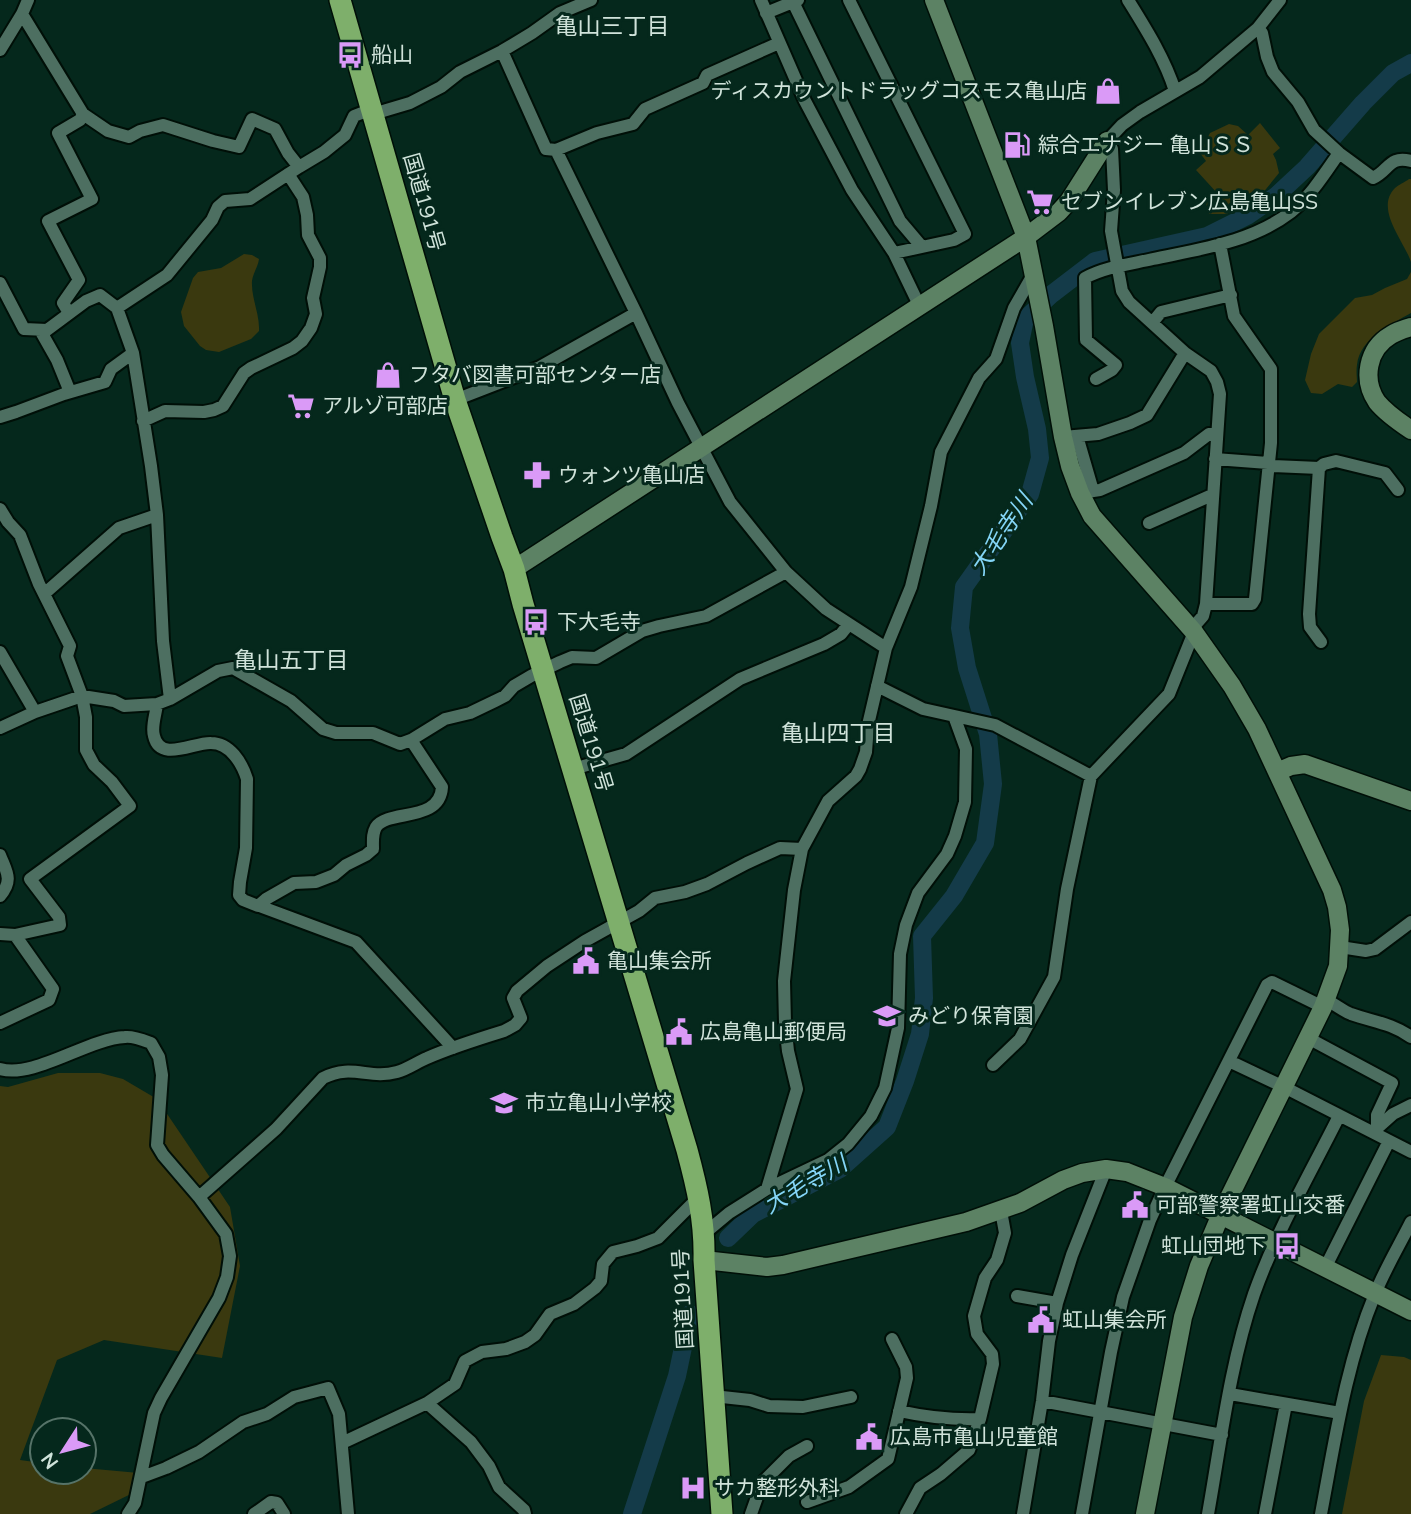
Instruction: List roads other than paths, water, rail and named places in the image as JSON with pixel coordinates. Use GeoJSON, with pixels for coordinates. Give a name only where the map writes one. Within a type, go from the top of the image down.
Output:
{"type":"FeatureCollection","features":[{"type":"Feature","properties":{"kind":"highway","name":"国道191号"},"geometry":{"type":"LineString","coordinates":[[340,0],[455,400],[514,569],[699,1197],[705,1233],[704,1260],[722,1514]]}},
{"type":"Feature","properties":{"kind":"street"},"geometry":{"type":"LineString","coordinates":[[117,308],[167,275],[212,220],[218,206],[225,201],[250,198],[324,152],[345,135],[354,116],[410,103],[532,33],[574,3],[590,0]]}},
{"type":"Feature","properties":{"kind":"street"},"geometry":{"type":"LineString","coordinates":[[761,0],[805,101],[852,190],[894,253],[920,307]]}},
{"type":"Feature","properties":{"kind":"street"},"geometry":{"type":"LineString","coordinates":[[849,0],[965,234],[954,240],[894,253]]}},
{"type":"Feature","properties":{"kind":"street"},"geometry":{"type":"LineString","coordinates":[[934,0],[1026,237],[1070,436],[1070,466],[1087,492],[1092,516],[1194,632],[1232,686],[1257,729],[1332,890],[1337,908],[1340,930],[1338,966],[1325,1003],[1221,1214],[1199,1266],[1183,1317],[1145,1514]]}},
{"type":"Feature","properties":{"kind":"street"},"geometry":{"type":"LineString","coordinates":[[1128,0],[1171,76],[1175,91]]}},
{"type":"Feature","properties":{"kind":"street"},"geometry":{"type":"LineString","coordinates":[[514,569],[1026,237],[1069,201],[1107,141],[1122,125],[1200,77],[1258,27],[1280,0]]}},
{"type":"Feature","properties":{"kind":"street"},"geometry":{"type":"LineString","coordinates":[[766,13],[796,1],[900,221],[922,247]]}},
{"type":"Feature","properties":{"kind":"street"},"geometry":{"type":"LineString","coordinates":[[0,50],[25,4]]}},
{"type":"Feature","properties":{"kind":"street"},"geometry":{"type":"LineString","coordinates":[[25,4],[83,114],[108,131],[129,137],[163,125],[239,147],[252,119],[275,129],[288,153],[303,197],[308,235],[320,258],[320,267],[313,298],[316,314],[302,341],[244,373],[223,406],[204,412],[165,411],[143,421]]}},
{"type":"Feature","properties":{"kind":"street"},"geometry":{"type":"LineString","coordinates":[[1258,27],[1273,72],[1298,102],[1314,130],[1338,152],[1373,178],[1400,158],[1411,161]]}},
{"type":"Feature","properties":{"kind":"street"},"geometry":{"type":"LineString","coordinates":[[502,51],[546,149],[556,150],[597,133],[633,124],[645,109],[703,83],[707,75],[779,43]]}},
{"type":"Feature","properties":{"kind":"street"},"geometry":{"type":"LineString","coordinates":[[69,313],[63,303],[79,280],[48,221],[92,199],[58,133],[80,120],[83,114]]}},
{"type":"Feature","properties":{"kind":"street"},"geometry":{"type":"LineString","coordinates":[[993,1065],[1020,1039],[1054,977],[1067,889],[1091,776],[1169,694],[1206,604],[1220,394],[1211,371],[1185,353],[1129,302],[1122,291],[1111,231],[1114,191],[1112,149],[1107,141]]}},
{"type":"Feature","properties":{"kind":"street"},"geometry":{"type":"LineString","coordinates":[[556,150],[678,403],[730,502],[786,572],[827,609],[886,648]]}},
{"type":"Feature","properties":{"kind":"street"},"geometry":{"type":"LineString","coordinates":[[1096,379],[1116,365],[1086,340],[1085,278],[1117,264],[1220,244],[1268,227],[1292,211],[1338,152]]}},
{"type":"Feature","properties":{"kind":"street"},"geometry":{"type":"LineString","coordinates":[[1206,604],[1252,604],[1255,599],[1271,443],[1271,369],[1234,316],[1220,244]]}},
{"type":"Feature","properties":{"kind":"street"},"geometry":{"type":"LineString","coordinates":[[767,1189],[797,1089],[788,1051],[784,981],[794,890],[802,849],[828,801],[856,776],[860,769],[866,752],[868,725],[886,648],[911,587],[942,452],[979,378],[1001,349],[1014,307],[1035,277]]}},
{"type":"Feature","properties":{"kind":"street"},"geometry":{"type":"LineString","coordinates":[[0,283],[24,329],[47,330],[86,301],[100,295],[117,308],[133,353],[157,515],[164,701],[153,727],[154,738],[161,748],[172,751],[212,742],[223,745],[233,753],[244,769],[247,779],[247,848],[239,895],[243,900],[258,906],[294,883],[316,882],[334,875],[373,849],[372,837],[376,826],[427,810],[434,804],[442,787],[411,740]]}},
{"type":"Feature","properties":{"kind":"street"},"geometry":{"type":"LineString","coordinates":[[1152,323],[1161,312],[1231,295]]}},
{"type":"Feature","properties":{"kind":"street"},"geometry":{"type":"LineString","coordinates":[[455,400],[540,367],[636,313]]}},
{"type":"Feature","properties":{"kind":"street"},"geometry":{"type":"LineString","coordinates":[[1411,327],[1390,335],[1380,344],[1368,366],[1371,390],[1377,401],[1386,412],[1411,430]]}},
{"type":"Feature","properties":{"kind":"street"},"geometry":{"type":"LineString","coordinates":[[40,330],[57,360],[70,392]]}},
{"type":"Feature","properties":{"kind":"street"},"geometry":{"type":"LineString","coordinates":[[0,416],[105,382],[111,369],[133,353]]}},
{"type":"Feature","properties":{"kind":"street"},"geometry":{"type":"LineString","coordinates":[[1070,436],[1098,434],[1147,415],[1185,353]]}},
{"type":"Feature","properties":{"kind":"street"},"geometry":{"type":"LineString","coordinates":[[1087,492],[1100,490],[1184,453],[1209,434],[1217,433]]}},
{"type":"Feature","properties":{"kind":"street"},"geometry":{"type":"LineString","coordinates":[[1215,459],[1319,468],[1336,461],[1385,473],[1398,490]]}},
{"type":"Feature","properties":{"kind":"street"},"geometry":{"type":"LineString","coordinates":[[1319,468],[1309,614],[1310,626],[1321,642]]}},
{"type":"Feature","properties":{"kind":"street"},"geometry":{"type":"LineString","coordinates":[[1149,523],[1212,495]]}},
{"type":"Feature","properties":{"kind":"street"},"geometry":{"type":"LineString","coordinates":[[0,509],[20,535],[44,594],[70,646],[67,656],[82,696],[86,717],[86,750],[94,765],[112,782],[130,806],[30,879],[59,917],[60,925],[15,935],[0,934]]}},
{"type":"Feature","properties":{"kind":"street"},"geometry":{"type":"LineString","coordinates":[[44,594],[119,528],[157,515]]}},
{"type":"Feature","properties":{"kind":"street"},"geometry":{"type":"LineString","coordinates":[[0,728],[35,712],[82,696],[114,701],[124,706],[164,701],[218,671],[233,668],[291,701],[323,729],[336,733],[373,733],[400,744],[445,719],[470,713],[505,696],[514,686],[572,657],[596,658],[642,631],[706,616],[786,572]]}},
{"type":"Feature","properties":{"kind":"street"},"geometry":{"type":"LineString","coordinates":[[573,769],[626,754],[740,678],[824,645],[842,634],[849,624]]}},
{"type":"Feature","properties":{"kind":"street"},"geometry":{"type":"LineString","coordinates":[[0,652],[35,712]]}},
{"type":"Feature","properties":{"kind":"street"},"geometry":{"type":"LineString","coordinates":[[877,686],[923,709],[995,725],[1091,776]]}},
{"type":"Feature","properties":{"kind":"street"},"geometry":{"type":"LineString","coordinates":[[705,1233],[729,1213],[767,1189],[828,1160],[848,1144],[870,1116],[885,1088],[898,1028],[900,954],[906,925],[918,893],[947,854],[965,802],[966,750],[958,717]]}},
{"type":"Feature","properties":{"kind":"street"},"geometry":{"type":"LineString","coordinates":[[1277,772],[1305,764],[1411,801]]}},
{"type":"Feature","properties":{"kind":"street"},"geometry":{"type":"LineString","coordinates":[[199,1197],[276,1129],[323,1079],[331,1074],[343,1071],[373,1075],[399,1072],[426,1058],[504,1031],[522,1018],[513,998],[517,991],[547,966],[639,911],[655,898],[707,884],[780,848],[802,849]]}},
{"type":"Feature","properties":{"kind":"street"},"geometry":{"type":"LineString","coordinates":[[0,855],[9,878],[0,895]]}},
{"type":"Feature","properties":{"kind":"street"},"geometry":{"type":"LineString","coordinates":[[262,907],[356,942],[453,1048]]}},
{"type":"Feature","properties":{"kind":"street"},"geometry":{"type":"LineString","coordinates":[[1340,947],[1375,949],[1411,922]]}},
{"type":"Feature","properties":{"kind":"street"},"geometry":{"type":"LineString","coordinates":[[0,1023],[50,1000],[53,989],[15,935]]}},
{"type":"Feature","properties":{"kind":"street"},"geometry":{"type":"LineString","coordinates":[[1082,1514],[1124,1297],[1150,1220],[1267,985],[1272,982],[1339,1006],[1348,1013],[1388,1024],[1411,1037]]}},
{"type":"Feature","properties":{"kind":"street"},"geometry":{"type":"LineString","coordinates":[[0,1069],[9,1072],[26,1070],[103,1041],[127,1036],[151,1043],[159,1057],[162,1075],[157,1145],[226,1234],[230,1256],[228,1278],[154,1413],[142,1477],[135,1503],[128,1514]]}},
{"type":"Feature","properties":{"kind":"street"},"geometry":{"type":"LineString","coordinates":[[1308,1038],[1392,1083],[1377,1115],[1375,1130]]}},
{"type":"Feature","properties":{"kind":"street"},"geometry":{"type":"LineString","coordinates":[[1228,1061],[1339,1116],[1375,1130],[1411,1152]]}},
{"type":"Feature","properties":{"kind":"street"},"geometry":{"type":"LineString","coordinates":[[1375,1130],[1393,1114],[1411,1105]]}},
{"type":"Feature","properties":{"kind":"street"},"geometry":{"type":"LineString","coordinates":[[1208,1514],[1230,1394],[1255,1291],[1275,1243],[1339,1116]]}},
{"type":"Feature","properties":{"kind":"street"},"geometry":{"type":"LineString","coordinates":[[1325,1268],[1389,1141]]}},
{"type":"Feature","properties":{"kind":"street"},"geometry":{"type":"LineString","coordinates":[[1023,1514],[1057,1303],[1072,1255],[1106,1169]]}},
{"type":"Feature","properties":{"kind":"street"},"geometry":{"type":"LineString","coordinates":[[704,1260],[766,1267],[783,1265],[966,1222],[1020,1203],[1063,1180],[1106,1169],[1127,1172],[1165,1186],[1411,1311]]}},
{"type":"Feature","properties":{"kind":"street"},"geometry":{"type":"LineString","coordinates":[[342,1443],[427,1403],[455,1384],[465,1361],[482,1352],[506,1349],[525,1342],[535,1335],[551,1314],[574,1304],[595,1288],[601,1281],[603,1264],[613,1252],[658,1238],[699,1197]]}},
{"type":"Feature","properties":{"kind":"street"},"geometry":{"type":"LineString","coordinates":[[906,1514],[920,1488],[969,1450],[980,1419],[993,1364],[992,1354],[977,1334],[974,1316],[985,1278],[998,1260],[1005,1233],[1001,1211]]}},
{"type":"Feature","properties":{"kind":"street"},"geometry":{"type":"LineString","coordinates":[[1321,1514],[1354,1353],[1375,1293],[1406,1243],[1411,1222]]}},
{"type":"Feature","properties":{"kind":"street"},"geometry":{"type":"LineString","coordinates":[[1017,1296],[1057,1303]]}},
{"type":"Feature","properties":{"kind":"street"},"geometry":{"type":"LineString","coordinates":[[807,1502],[849,1487],[888,1459],[907,1378],[906,1367],[891,1339]]}},
{"type":"Feature","properties":{"kind":"street"},"geometry":{"type":"LineString","coordinates":[[142,1477],[199,1452],[243,1422],[267,1414],[294,1397],[328,1388],[339,1414],[348,1514]]}},
{"type":"Feature","properties":{"kind":"street"},"geometry":{"type":"LineString","coordinates":[[1230,1394],[1340,1413]]}},
{"type":"Feature","properties":{"kind":"street"},"geometry":{"type":"LineString","coordinates":[[713,1396],[750,1400],[769,1406],[803,1407],[851,1397]]}},
{"type":"Feature","properties":{"kind":"street"},"geometry":{"type":"LineString","coordinates":[[1042,1401],[1222,1435]]}},
{"type":"Feature","properties":{"kind":"street"},"geometry":{"type":"LineString","coordinates":[[427,1403],[471,1442],[489,1466],[499,1487],[525,1514]]}},
{"type":"Feature","properties":{"kind":"street"},"geometry":{"type":"LineString","coordinates":[[1265,1514],[1286,1404]]}},
{"type":"Feature","properties":{"kind":"street"},"geometry":{"type":"LineString","coordinates":[[900,1411],[935,1418],[980,1419]]}},
{"type":"Feature","properties":{"kind":"street"},"geometry":{"type":"LineString","coordinates":[[751,1514],[762,1483],[789,1456],[807,1446]]}},
{"type":"Feature","properties":{"kind":"street"},"geometry":{"type":"LineString","coordinates":[[254,1514],[271,1502],[277,1503],[284,1514]]}},
{"type":"Feature","properties":{"kind":"waterway","name":"大毛寺川"},"geometry":{"type":"LineString","coordinates":[[728,1238],[753,1214],[840,1169],[887,1127],[920,1034],[924,998],[922,936],[954,896],[985,843],[993,784],[988,734],[967,668],[960,628],[964,587],[1030,494],[1040,458],[1020,343],[1025,319],[1095,261],[1207,236],[1247,216],[1276,196],[1307,167],[1393,73],[1411,63]]}},
{"type":"Feature","properties":{"kind":"waterway","name":"大毛寺川"},"geometry":{"type":"LineString","coordinates":[[632,1514],[677,1376],[690,1314]]}},
{"type":"Feature","properties":{"kind":"place","name":"船山"},"geometry":{"type":"Point","coordinates":[350,55]}},
{"type":"Feature","properties":{"kind":"place","name":"ディスカウントドラッグコスモス亀山店"},"geometry":{"type":"Point","coordinates":[1108,91]}},
{"type":"Feature","properties":{"kind":"place","name":"綜合エナジー 亀山ＳＳ"},"geometry":{"type":"Point","coordinates":[1017,145]}},
{"type":"Feature","properties":{"kind":"place","name":"セブンイレブン広島亀山SS"},"geometry":{"type":"Point","coordinates":[1040,202]}},
{"type":"Feature","properties":{"kind":"place","name":"フタバ図書可部センター店"},"geometry":{"type":"Point","coordinates":[388,375]}},
{"type":"Feature","properties":{"kind":"place","name":"アルゾ可部店"},"geometry":{"type":"Point","coordinates":[301,406]}},
{"type":"Feature","properties":{"kind":"place","name":"ウォンツ亀山店"},"geometry":{"type":"Point","coordinates":[537,475]}},
{"type":"Feature","properties":{"kind":"place","name":"下大毛寺"},"geometry":{"type":"Point","coordinates":[536,622]}},
{"type":"Feature","properties":{"kind":"place","name":"亀山集会所"},"geometry":{"type":"Point","coordinates":[586,961]}},
{"type":"Feature","properties":{"kind":"place","name":"みどり保育園"},"geometry":{"type":"Point","coordinates":[887,1016]}},
{"type":"Feature","properties":{"kind":"place","name":"広島亀山郵便局"},"geometry":{"type":"Point","coordinates":[679,1032]}},
{"type":"Feature","properties":{"kind":"place","name":"市立亀山小学校"},"geometry":{"type":"Point","coordinates":[504,1103]}},
{"type":"Feature","properties":{"kind":"place","name":"可部警察署虹山交番"},"geometry":{"type":"Point","coordinates":[1135,1205]}},
{"type":"Feature","properties":{"kind":"place","name":"虹山団地下"},"geometry":{"type":"Point","coordinates":[1287,1246]}},
{"type":"Feature","properties":{"kind":"place","name":"虹山集会所"},"geometry":{"type":"Point","coordinates":[1041,1320]}},
{"type":"Feature","properties":{"kind":"place","name":"広島市亀山児童館"},"geometry":{"type":"Point","coordinates":[869,1437]}},
{"type":"Feature","properties":{"kind":"place","name":"サカ整形外科"},"geometry":{"type":"Point","coordinates":[693,1488]}},
{"type":"Feature","properties":{"kind":"district","name":"亀山三丁目"},"geometry":{"type":"Point","coordinates":[612,26]}},
{"type":"Feature","properties":{"kind":"district","name":"亀山五丁目"},"geometry":{"type":"Point","coordinates":[291,660]}},
{"type":"Feature","properties":{"kind":"district","name":"亀山四丁目"},"geometry":{"type":"Point","coordinates":[838,733]}}]}
